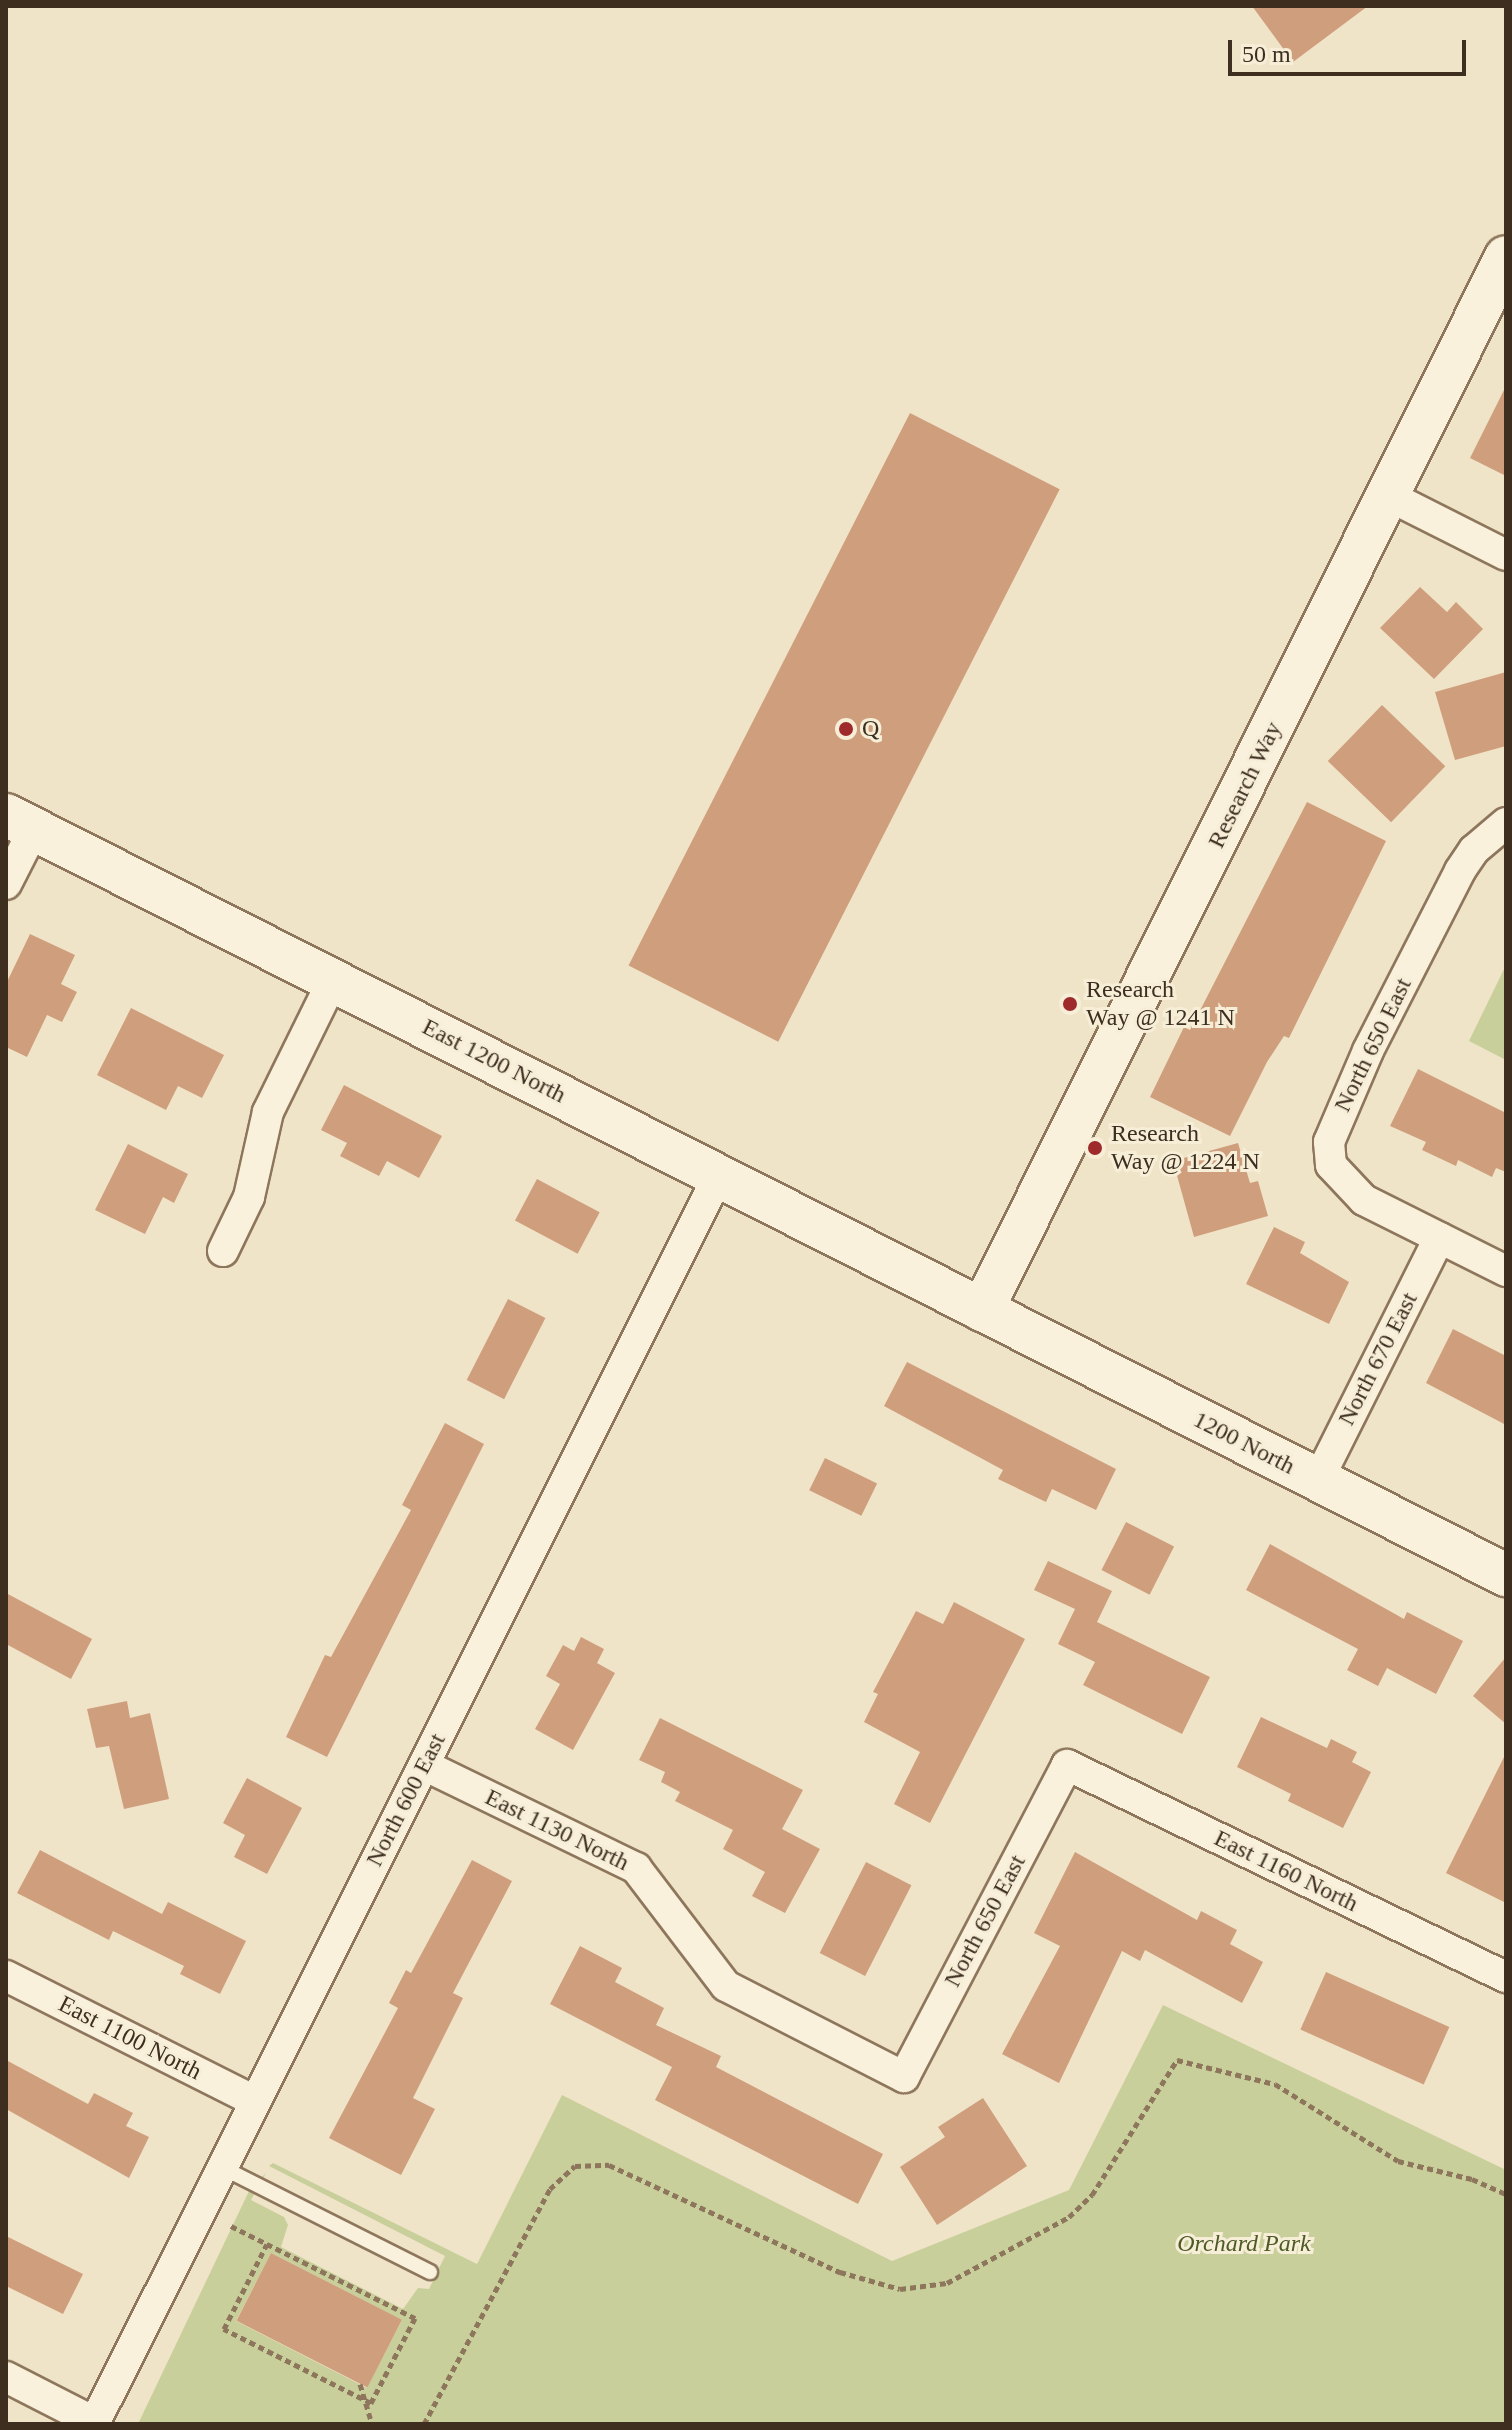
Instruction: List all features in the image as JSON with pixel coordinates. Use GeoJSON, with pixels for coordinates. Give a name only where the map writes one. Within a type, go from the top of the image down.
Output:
{"type":"FeatureCollection","features":[{"type":"Feature","properties":{"kind":"street","name":"Research Way"},"geometry":{"type":"LineString","coordinates":[[982,1310],[1506,257]]}},
{"type":"Feature","properties":{"kind":"street"},"geometry":{"type":"LineString","coordinates":[[1387,495],[1506,555]]}},
{"type":"Feature","properties":{"kind":"street"},"geometry":{"type":"LineString","coordinates":[[6,884],[20,822]]}},
{"type":"Feature","properties":{"kind":"street","name":"East 1200 North"},"geometry":{"type":"LineString","coordinates":[[20,822],[982,1310]]}},
{"type":"Feature","properties":{"kind":"street","name":"North 650 East"},"geometry":{"type":"LineString","coordinates":[[1506,823],[1474,850],[1460,871],[1368,1051],[1329,1142],[1331,1165],[1344,1183],[1364,1200],[1506,1271]]}},
{"type":"Feature","properties":{"kind":"street"},"geometry":{"type":"LineString","coordinates":[[223,1251],[249,1197],[268,1112],[333,980]]}},
{"type":"Feature","properties":{"kind":"street","name":"North 600 East"},"geometry":{"type":"LineString","coordinates":[[94,2423],[718,1177]]}},
{"type":"Feature","properties":{"kind":"street","name":"North 670 East"},"geometry":{"type":"LineString","coordinates":[[1318,1480],[1439,1238]]}},
{"type":"Feature","properties":{"kind":"street","name":"1200 North"},"geometry":{"type":"LineString","coordinates":[[982,1310],[1506,1575]]}},
{"type":"Feature","properties":{"kind":"street","name":"East 1130 North"},"geometry":{"type":"LineString","coordinates":[[424,1765],[636,1868],[726,1986],[904,2077]]}},
{"type":"Feature","properties":{"kind":"street","name":"North 650 East"},"geometry":{"type":"LineString","coordinates":[[904,2077],[1067,1765]]}},
{"type":"Feature","properties":{"kind":"street","name":"East 1160 North"},"geometry":{"type":"LineString","coordinates":[[1067,1765],[1506,1977]]}},
{"type":"Feature","properties":{"kind":"street","name":"East 1100 North"},"geometry":{"type":"LineString","coordinates":[[6,1976],[254,2101]]}},
{"type":"Feature","properties":{"kind":"street"},"geometry":{"type":"LineString","coordinates":[[6,2377],[94,2423]]}},
{"type":"Feature","properties":{"kind":"lane"},"geometry":{"type":"LineString","coordinates":[[221,2167],[430,2272]]}},
{"type":"Feature","properties":{"kind":"path"},"geometry":{"type":"LineString","coordinates":[[424,2424],[550,2189],[575,2166],[609,2165],[840,2272],[900,2289],[947,2283],[1069,2217],[1092,2195],[1177,2060],[1275,2084],[1398,2161],[1472,2179],[1506,2194]]}},
{"type":"Feature","properties":{"kind":"path"},"geometry":{"type":"LineString","coordinates":[[231,2226],[267,2244],[415,2318],[371,2403],[224,2329],[267,2244]]}},
{"type":"Feature","properties":{"kind":"path"},"geometry":{"type":"LineString","coordinates":[[360,2384],[372,2424]]}},
{"type":"Feature","properties":{"kind":"green space"},"geometry":{"type":"Polygon","coordinates":[[[1506,965],[1506,1060],[1469,1041],[1506,965]]]}},
{"type":"Feature","properties":{"kind":"green space","name":"Orchard Park"},"geometry":{"type":"Polygon","coordinates":[[[1163,2005],[1506,2170],[1506,2424],[138,2424],[250,2189],[266,2173],[251,2200],[284,2217],[288,2225],[281,2247],[403,2309],[418,2288],[429,2289],[445,2256],[269,2166],[273,2163],[477,2264],[562,2095],[892,2261],[1069,2190],[1163,2005]],[[271,2253],[236,2321],[367,2388],[402,2320],[271,2253]]]}},
{"type":"Feature","properties":{"kind":"building"},"geometry":{"type":"Polygon","coordinates":[[[1252,6],[1368,6],[1293,62],[1252,6]]]}},
{"type":"Feature","properties":{"kind":"building"},"geometry":{"type":"Polygon","coordinates":[[[1506,386],[1506,476],[1470,458],[1506,386]]]}},
{"type":"Feature","properties":{"kind":"building","name":"Q"},"geometry":{"type":"Polygon","coordinates":[[[910,413],[1060,489],[778,1042],[629,965],[910,413]]]}},
{"type":"Feature","properties":{"kind":"building"},"geometry":{"type":"Polygon","coordinates":[[[1420,587],[1447,612],[1456,602],[1483,629],[1434,679],[1380,628],[1420,587]]]}},
{"type":"Feature","properties":{"kind":"building"},"geometry":{"type":"Polygon","coordinates":[[[1506,672],[1506,746],[1455,760],[1435,692],[1506,672]]]}},
{"type":"Feature","properties":{"kind":"building"},"geometry":{"type":"Polygon","coordinates":[[[1382,705],[1445,766],[1391,822],[1328,761],[1382,705]]]}},
{"type":"Feature","properties":{"kind":"building"},"geometry":{"type":"Polygon","coordinates":[[[1307,802],[1386,841],[1289,1038],[1284,1036],[1267,1062],[1230,1136],[1150,1097],[1184,1027],[1190,1030],[1307,802]]]}},
{"type":"Feature","properties":{"kind":"building"},"geometry":{"type":"Polygon","coordinates":[[[30,934],[75,955],[61,984],[77,992],[62,1022],[47,1015],[27,1057],[6,1047],[6,984],[30,934]]]}},
{"type":"Feature","properties":{"kind":"building"},"geometry":{"type":"Polygon","coordinates":[[[131,1008],[224,1055],[202,1098],[178,1086],[166,1110],[97,1075],[131,1008]]]}},
{"type":"Feature","properties":{"kind":"building"},"geometry":{"type":"Polygon","coordinates":[[[1418,1069],[1506,1113],[1506,1172],[1496,1168],[1492,1177],[1458,1160],[1456,1166],[1422,1150],[1426,1142],[1390,1126],[1418,1069]]]}},
{"type":"Feature","properties":{"kind":"building"},"geometry":{"type":"Polygon","coordinates":[[[344,1085],[442,1136],[419,1178],[387,1161],[379,1176],[340,1156],[347,1143],[321,1130],[344,1085]]]}},
{"type":"Feature","properties":{"kind":"building"},"geometry":{"type":"Polygon","coordinates":[[[1238,1143],[1250,1183],[1258,1181],[1268,1216],[1194,1237],[1173,1161],[1238,1143]]]}},
{"type":"Feature","properties":{"kind":"building"},"geometry":{"type":"Polygon","coordinates":[[[128,1144],[188,1174],[174,1203],[163,1197],[145,1234],[95,1210],[128,1144]]]}},
{"type":"Feature","properties":{"kind":"building"},"geometry":{"type":"Polygon","coordinates":[[[537,1179],[600,1212],[578,1254],[515,1220],[537,1179]]]}},
{"type":"Feature","properties":{"kind":"building"},"geometry":{"type":"Polygon","coordinates":[[[1274,1227],[1305,1242],[1300,1253],[1349,1282],[1329,1324],[1246,1284],[1274,1227]]]}},
{"type":"Feature","properties":{"kind":"building"},"geometry":{"type":"Polygon","coordinates":[[[508,1299],[545,1318],[504,1399],[467,1380],[508,1299]]]}},
{"type":"Feature","properties":{"kind":"building"},"geometry":{"type":"Polygon","coordinates":[[[1453,1329],[1506,1356],[1506,1425],[1426,1383],[1453,1329]]]}},
{"type":"Feature","properties":{"kind":"building"},"geometry":{"type":"Polygon","coordinates":[[[907,1362],[1116,1469],[1096,1510],[1052,1489],[1046,1502],[998,1479],[1003,1470],[884,1406],[907,1362]]]}},
{"type":"Feature","properties":{"kind":"building"},"geometry":{"type":"Polygon","coordinates":[[[445,1423],[484,1444],[327,1757],[286,1737],[325,1655],[331,1657],[411,1510],[402,1505],[445,1423]]]}},
{"type":"Feature","properties":{"kind":"building"},"geometry":{"type":"Polygon","coordinates":[[[825,1458],[877,1483],[861,1516],[809,1490],[825,1458]]]}},
{"type":"Feature","properties":{"kind":"building"},"geometry":{"type":"Polygon","coordinates":[[[1126,1522],[1174,1547],[1150,1595],[1101,1570],[1126,1522]]]}},
{"type":"Feature","properties":{"kind":"building"},"geometry":{"type":"Polygon","coordinates":[[[1270,1544],[1404,1619],[1407,1612],[1463,1641],[1436,1694],[1387,1668],[1378,1686],[1347,1670],[1358,1649],[1246,1590],[1270,1544]]]}},
{"type":"Feature","properties":{"kind":"building"},"geometry":{"type":"Polygon","coordinates":[[[1048,1561],[1112,1591],[1097,1622],[1210,1677],[1182,1734],[1083,1685],[1095,1662],[1058,1644],[1075,1609],[1034,1590],[1048,1561]]]}},
{"type":"Feature","properties":{"kind":"building"},"geometry":{"type":"Polygon","coordinates":[[[6,1593],[92,1639],[71,1679],[6,1644],[6,1593]]]}},
{"type":"Feature","properties":{"kind":"building"},"geometry":{"type":"Polygon","coordinates":[[[954,1602],[1025,1639],[930,1823],[894,1804],[920,1752],[864,1722],[878,1694],[873,1692],[916,1611],[943,1624],[954,1602]]]}},
{"type":"Feature","properties":{"kind":"building"},"geometry":{"type":"Polygon","coordinates":[[[581,1637],[604,1649],[597,1663],[615,1673],[573,1750],[535,1729],[560,1684],[546,1676],[563,1645],[574,1651],[581,1637]]]}},
{"type":"Feature","properties":{"kind":"building"},"geometry":{"type":"Polygon","coordinates":[[[1506,1657],[1506,1724],[1473,1696],[1506,1657]]]}},
{"type":"Feature","properties":{"kind":"building"},"geometry":{"type":"Polygon","coordinates":[[[127,1701],[130,1718],[150,1713],[169,1799],[124,1809],[109,1746],[96,1748],[87,1709],[127,1701]]]}},
{"type":"Feature","properties":{"kind":"building"},"geometry":{"type":"Polygon","coordinates":[[[1261,1717],[1327,1748],[1331,1739],[1357,1752],[1352,1762],[1371,1772],[1343,1828],[1288,1801],[1291,1794],[1237,1767],[1261,1717]]]}},
{"type":"Feature","properties":{"kind":"building"},"geometry":{"type":"Polygon","coordinates":[[[660,1718],[803,1790],[782,1829],[820,1849],[785,1913],[752,1896],[765,1872],[723,1849],[733,1830],[675,1801],[680,1792],[661,1782],[665,1772],[639,1760],[660,1718]]]}},
{"type":"Feature","properties":{"kind":"building"},"geometry":{"type":"Polygon","coordinates":[[[1506,1753],[1506,1903],[1446,1873],[1506,1753]]]}},
{"type":"Feature","properties":{"kind":"building"},"geometry":{"type":"Polygon","coordinates":[[[247,1778],[302,1808],[267,1874],[234,1857],[245,1835],[223,1823],[247,1778]]]}},
{"type":"Feature","properties":{"kind":"building"},"geometry":{"type":"Polygon","coordinates":[[[40,1850],[162,1914],[168,1902],[246,1941],[220,1994],[180,1974],[184,1966],[113,1931],[109,1940],[17,1893],[40,1850]]]}},
{"type":"Feature","properties":{"kind":"building"},"geometry":{"type":"Polygon","coordinates":[[[1075,1852],[1197,1920],[1201,1911],[1237,1930],[1230,1944],[1263,1962],[1242,2003],[1145,1950],[1140,1961],[1122,1951],[1059,2083],[1002,2054],[1060,1946],[1034,1933],[1075,1852]]]}},
{"type":"Feature","properties":{"kind":"building"},"geometry":{"type":"Polygon","coordinates":[[[472,1860],[512,1881],[453,1993],[463,1998],[413,2098],[435,2109],[401,2175],[329,2138],[398,2008],[389,2003],[406,1970],[411,1973],[472,1860]]]}},
{"type":"Feature","properties":{"kind":"building"},"geometry":{"type":"Polygon","coordinates":[[[866,1862],[911,1885],[865,1976],[820,1953],[866,1862]]]}},
{"type":"Feature","properties":{"kind":"building"},"geometry":{"type":"Polygon","coordinates":[[[580,1946],[622,1968],[615,1982],[664,2008],[656,2025],[721,2056],[716,2067],[883,2154],[858,2204],[655,2100],[672,2067],[550,2004],[580,1946]]]}},
{"type":"Feature","properties":{"kind":"building"},"geometry":{"type":"Polygon","coordinates":[[[1326,1972],[1449,2027],[1424,2084],[1300,2030],[1326,1972]]]}},
{"type":"Feature","properties":{"kind":"building"},"geometry":{"type":"Polygon","coordinates":[[[6,2060],[88,2104],[94,2093],[133,2113],[126,2126],[149,2137],[129,2178],[6,2109],[6,2060]]]}},
{"type":"Feature","properties":{"kind":"building"},"geometry":{"type":"Polygon","coordinates":[[[983,2098],[1027,2166],[937,2225],[900,2167],[945,2137],[938,2127],[983,2098]]]}},
{"type":"Feature","properties":{"kind":"building"},"geometry":{"type":"Polygon","coordinates":[[[6,2236],[83,2274],[63,2314],[6,2286],[6,2236]]]}},
{"type":"Feature","properties":{"kind":"building"},"geometry":{"type":"Polygon","coordinates":[[[271,2253],[402,2320],[367,2387],[236,2321],[271,2253]]]}},
{"type":"Feature","properties":{"kind":"place","name":"Q"},"geometry":{"type":"Point","coordinates":[846,729]}},
{"type":"Feature","properties":{"kind":"place","name":"Research Way @ 1241 N"},"geometry":{"type":"Point","coordinates":[1070,1004]}},
{"type":"Feature","properties":{"kind":"place","name":"Research Way @ 1224 N"},"geometry":{"type":"Point","coordinates":[1095,1148]}}]}
